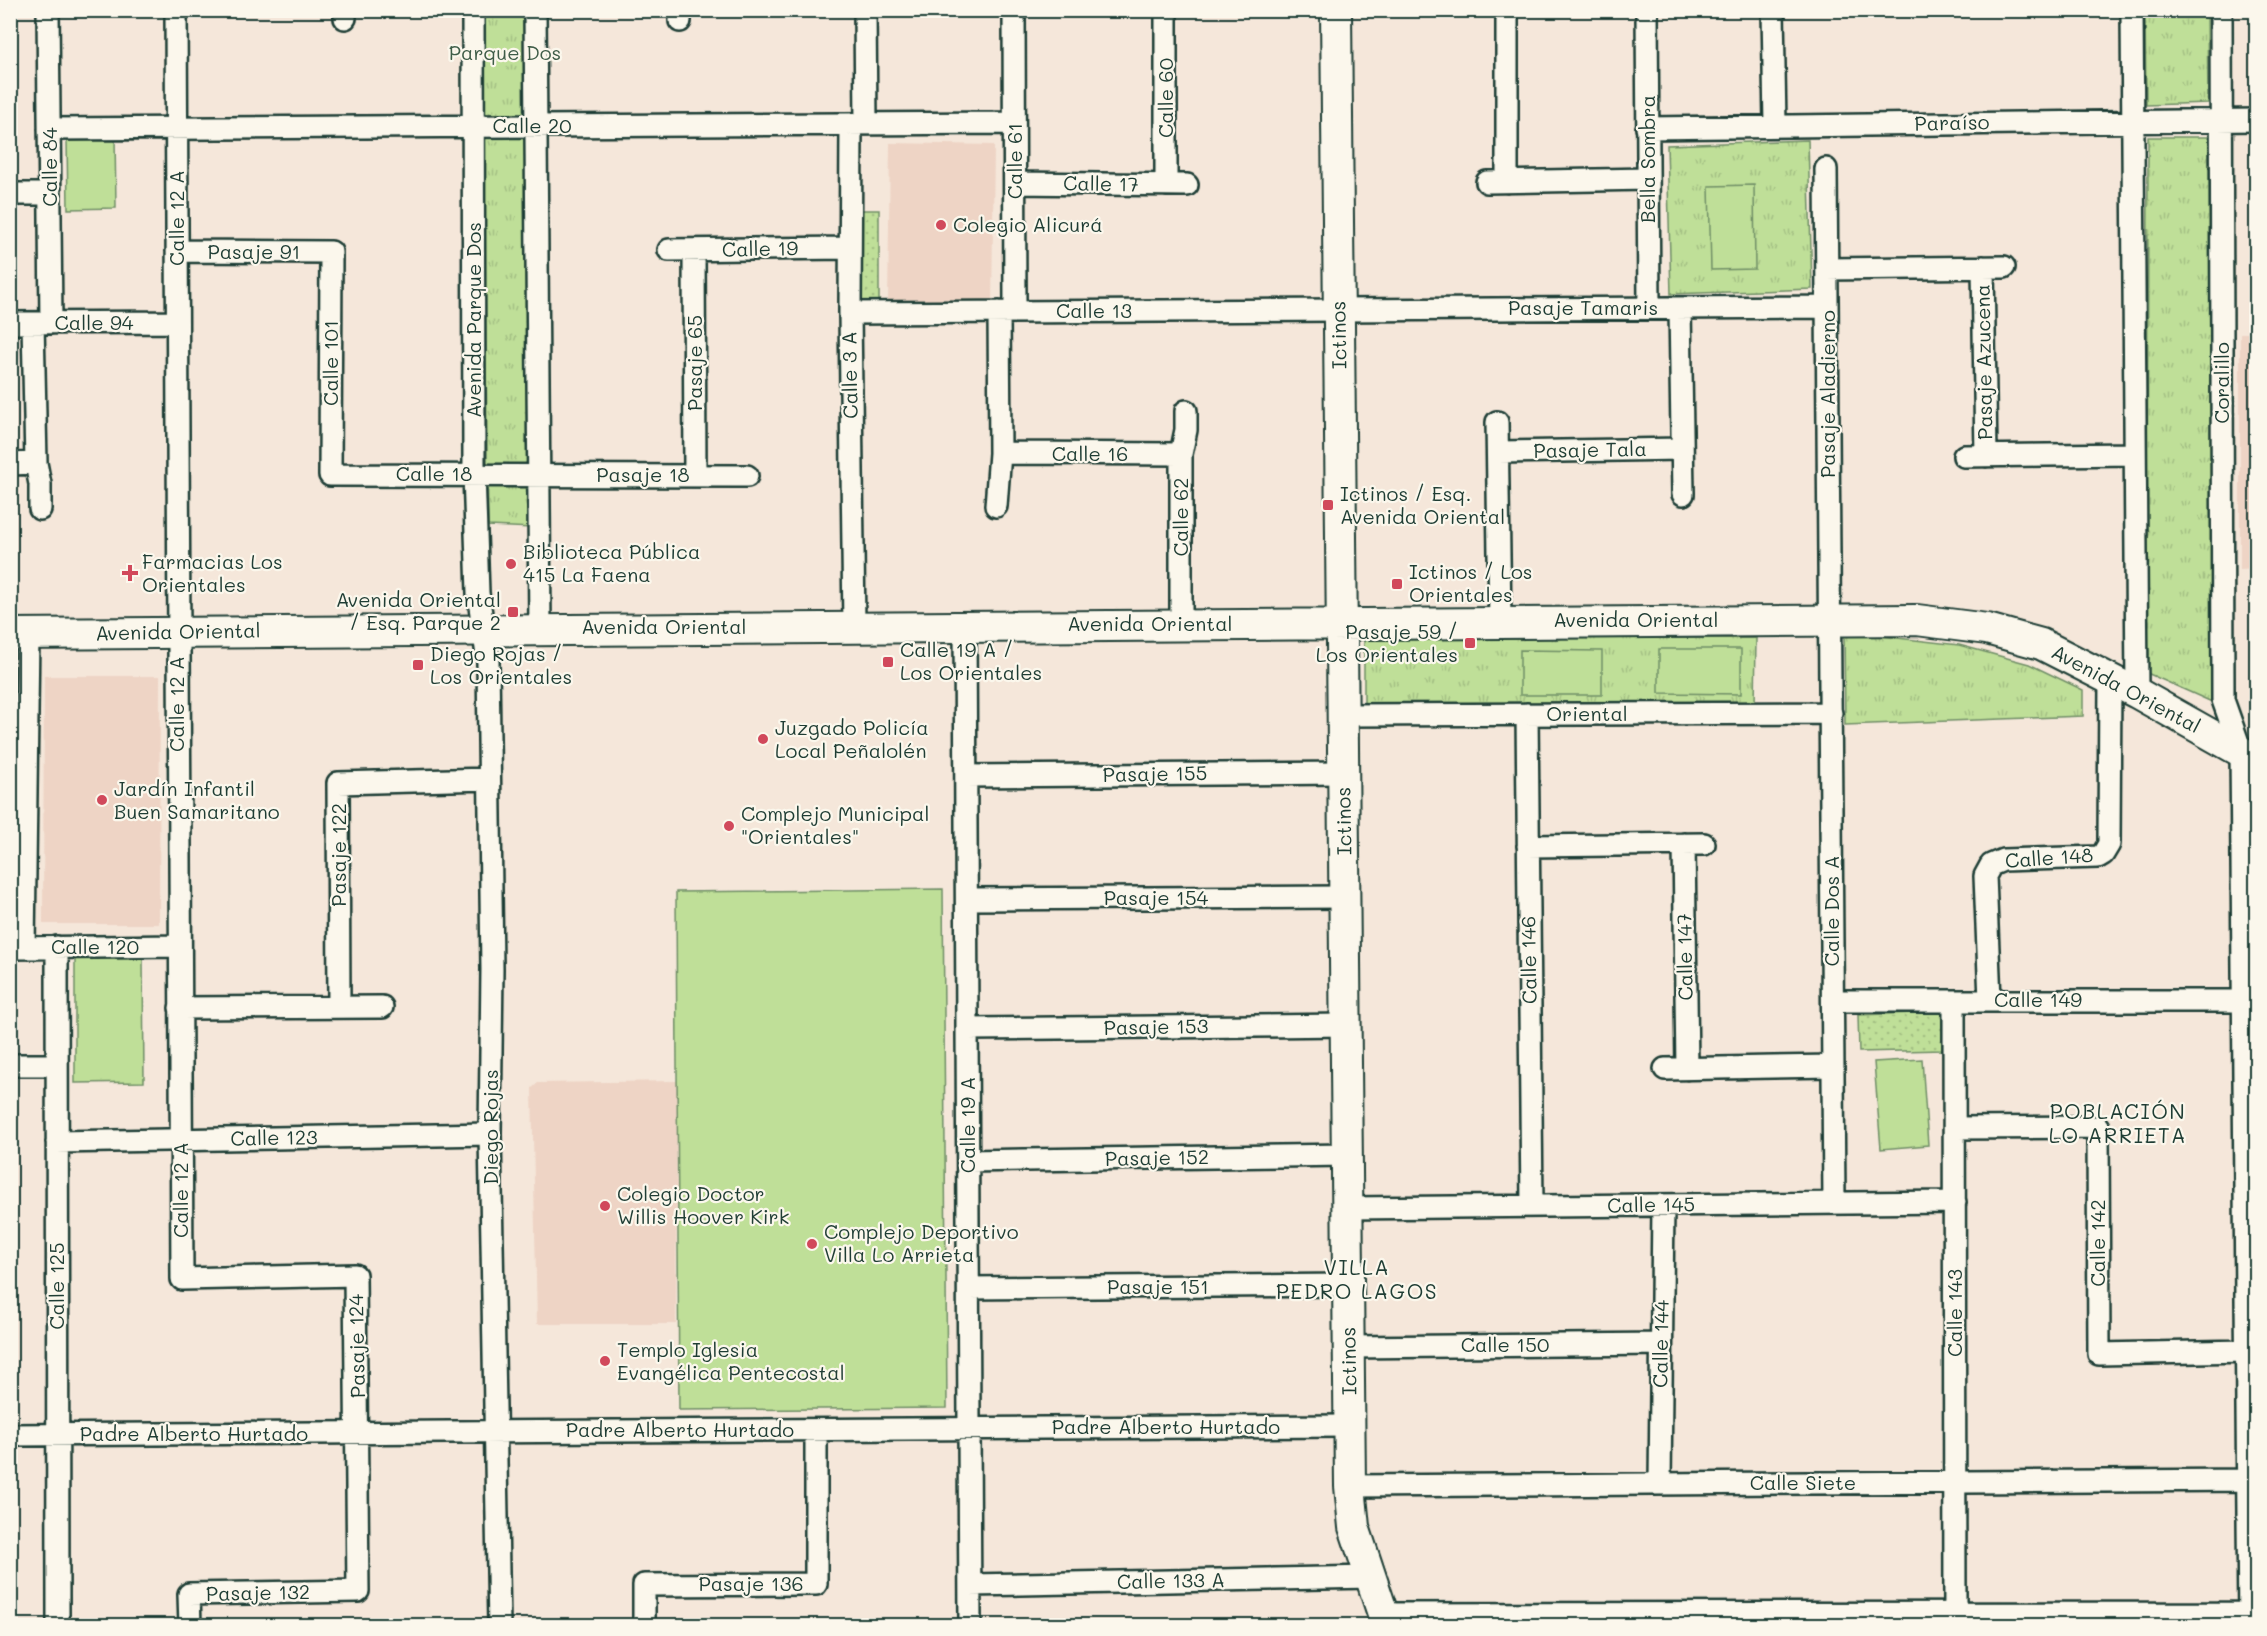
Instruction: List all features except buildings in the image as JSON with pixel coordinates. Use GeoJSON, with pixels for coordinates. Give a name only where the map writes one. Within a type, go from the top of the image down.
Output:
{"type":"FeatureCollection","features":[{"type":"Feature","properties":{"kind":"main road","name":"Ictinos"},"geometry":{"type":"LineString","coordinates":[[1336,10],[1350,1486],[1354,1527],[1385,1620]]}},
{"type":"Feature","properties":{"kind":"main road","name":"Avenida Oriental"},"geometry":{"type":"LineString","coordinates":[[20,634],[1180,623],[1917,620],[1987,629],[2041,644],[2137,693],[2249,756]]}},
{"type":"Feature","properties":{"kind":"street","name":"Calle 84"},"geometry":{"type":"LineString","coordinates":[[40,509],[40,484],[36,463],[50,194],[48,10]]}},
{"type":"Feature","properties":{"kind":"street","name":"Calle 12 A"},"geometry":{"type":"LineString","coordinates":[[176,10],[177,632],[182,1279]]}},
{"type":"Feature","properties":{"kind":"street","name":"Avenida Parque Dos"},"geometry":{"type":"LineString","coordinates":[[473,10],[474,473],[477,593],[483,629]]}},
{"type":"Feature","properties":{"kind":"street"},"geometry":{"type":"LineString","coordinates":[[535,10],[540,628]]}},
{"type":"Feature","properties":{"kind":"street","name":"Calle 3 A"},"geometry":{"type":"LineString","coordinates":[[854,626],[850,248],[865,10]]}},
{"type":"Feature","properties":{"kind":"street","name":"Calle 61"},"geometry":{"type":"LineString","coordinates":[[996,506],[1015,183],[1014,10]]}},
{"type":"Feature","properties":{"kind":"street","name":"Calle 60"},"geometry":{"type":"LineString","coordinates":[[1166,10],[1176,185]]}},
{"type":"Feature","properties":{"kind":"street"},"geometry":{"type":"LineString","coordinates":[[1507,10],[1497,182],[1648,178]]}},
{"type":"Feature","properties":{"kind":"street","name":"Bella Sombra"},"geometry":{"type":"LineString","coordinates":[[1647,10],[1649,308]]}},
{"type":"Feature","properties":{"kind":"street"},"geometry":{"type":"LineString","coordinates":[[1773,10],[1775,125]]}},
{"type":"Feature","properties":{"kind":"street"},"geometry":{"type":"LineString","coordinates":[[2132,10],[2137,693]]}},
{"type":"Feature","properties":{"kind":"street","name":"Coralillo"},"geometry":{"type":"LineString","coordinates":[[2221,10],[2223,700],[2249,756],[2243,1001],[2251,1188],[2246,1351],[2252,1480],[2251,1617]]}},
{"type":"Feature","properties":{"kind":"street","name":"Paraíso"},"geometry":{"type":"LineString","coordinates":[[1647,128],[2256,120]]}},
{"type":"Feature","properties":{"kind":"street","name":"Calle 20"},"geometry":{"type":"LineString","coordinates":[[49,129],[1014,123]]}},
{"type":"Feature","properties":{"kind":"street","name":"Pasaje Aladierno"},"geometry":{"type":"LineString","coordinates":[[1826,169],[1830,619]]}},
{"type":"Feature","properties":{"kind":"street","name":"Calle 17"},"geometry":{"type":"LineString","coordinates":[[1015,183],[1176,185]]}},
{"type":"Feature","properties":{"kind":"street"},"geometry":{"type":"LineString","coordinates":[[10,194],[50,194]]}},
{"type":"Feature","properties":{"kind":"street","name":"Calle 19"},"geometry":{"type":"LineString","coordinates":[[669,250],[850,248]]}},
{"type":"Feature","properties":{"kind":"street","name":"Pasaje 65"},"geometry":{"type":"LineString","coordinates":[[694,250],[695,476]]}},
{"type":"Feature","properties":{"kind":"street","name":"Pasaje 91"},"geometry":{"type":"LineString","coordinates":[[177,251],[331,252]]}},
{"type":"Feature","properties":{"kind":"street","name":"Calle 101"},"geometry":{"type":"LineString","coordinates":[[330,475],[331,252]]}},
{"type":"Feature","properties":{"kind":"street","name":"Pasaje Azucena"},"geometry":{"type":"LineString","coordinates":[[1983,267],[1986,456]]}},
{"type":"Feature","properties":{"kind":"street","name":"Pasaje Azucena"},"geometry":{"type":"LineString","coordinates":[[1827,269],[2004,267]]}},
{"type":"Feature","properties":{"kind":"street","name":"Pasaje Tamaris"},"geometry":{"type":"LineString","coordinates":[[1339,310],[1827,307]]}},
{"type":"Feature","properties":{"kind":"street"},"geometry":{"type":"LineString","coordinates":[[1680,308],[1683,494]]}},
{"type":"Feature","properties":{"kind":"street","name":"Calle 13"},"geometry":{"type":"LineString","coordinates":[[850,313],[1339,310]]}},
{"type":"Feature","properties":{"kind":"street","name":"Calle 94"},"geometry":{"type":"LineString","coordinates":[[10,323],[177,322]]}},
{"type":"Feature","properties":{"kind":"street","name":"Calle 62"},"geometry":{"type":"LineString","coordinates":[[1180,623],[1181,454],[1186,430],[1186,411]]}},
{"type":"Feature","properties":{"kind":"street"},"geometry":{"type":"LineString","coordinates":[[1497,422],[1500,621]]}},
{"type":"Feature","properties":{"kind":"street","name":"Pasaje Tala"},"geometry":{"type":"LineString","coordinates":[[1498,452],[1682,448]]}},
{"type":"Feature","properties":{"kind":"street","name":"Calle 16"},"geometry":{"type":"LineString","coordinates":[[1000,453],[1181,454]]}},
{"type":"Feature","properties":{"kind":"street","name":"Pasaje Azucena"},"geometry":{"type":"LineString","coordinates":[[1964,456],[2135,454]]}},
{"type":"Feature","properties":{"kind":"street"},"geometry":{"type":"LineString","coordinates":[[10,464],[36,463]]}},
{"type":"Feature","properties":{"kind":"street","name":"Calle 18"},"geometry":{"type":"LineString","coordinates":[[330,475],[474,473],[538,475]]}},
{"type":"Feature","properties":{"kind":"street","name":"Pasaje 18"},"geometry":{"type":"LineString","coordinates":[[538,475],[747,476]]}},
{"type":"Feature","properties":{"kind":"street","name":"Calle Dos A"},"geometry":{"type":"LineString","coordinates":[[1830,619],[1834,1203]]}},
{"type":"Feature","properties":{"kind":"street","name":"Calle 19 A"},"geometry":{"type":"LineString","coordinates":[[965,625],[970,1626]]}},
{"type":"Feature","properties":{"kind":"street","name":"Diego Rojas"},"geometry":{"type":"LineString","coordinates":[[483,629],[488,662],[492,969],[490,1134],[499,1626]]}},
{"type":"Feature","properties":{"kind":"street"},"geometry":{"type":"LineString","coordinates":[[17,948],[20,634]]}},
{"type":"Feature","properties":{"kind":"street","name":"Calle 148"},"geometry":{"type":"LineString","coordinates":[[1990,1000],[1985,876],[1987,870],[2003,860],[2098,857],[2103,854],[2109,844],[2110,679]]}},
{"type":"Feature","properties":{"kind":"street","name":"Oriental"},"geometry":{"type":"LineString","coordinates":[[1343,715],[1831,713]]}},
{"type":"Feature","properties":{"kind":"street","name":"Calle 146"},"geometry":{"type":"LineString","coordinates":[[1527,714],[1532,1206]]}},
{"type":"Feature","properties":{"kind":"street","name":"Pasaje 155"},"geometry":{"type":"LineString","coordinates":[[966,776],[1343,773]]}},
{"type":"Feature","properties":{"kind":"street","name":"Pasaje 122"},"geometry":{"type":"LineString","coordinates":[[339,1007],[338,783],[489,779]]}},
{"type":"Feature","properties":{"kind":"street","name":"Calle 147"},"geometry":{"type":"LineString","coordinates":[[1528,846],[1694,844],[1687,1069]]}},
{"type":"Feature","properties":{"kind":"street","name":"Pasaje 154"},"geometry":{"type":"LineString","coordinates":[[967,899],[1344,897]]}},
{"type":"Feature","properties":{"kind":"street","name":"Calle 120"},"geometry":{"type":"LineString","coordinates":[[17,948],[180,946]]}},
{"type":"Feature","properties":{"kind":"street","name":"Calle 125"},"geometry":{"type":"LineString","coordinates":[[57,947],[58,1626]]}},
{"type":"Feature","properties":{"kind":"street","name":"Calle 149"},"geometry":{"type":"LineString","coordinates":[[1833,1001],[2243,1001]]}},
{"type":"Feature","properties":{"kind":"street","name":"Calle 143"},"geometry":{"type":"LineString","coordinates":[[1954,1001],[1955,1620]]}},
{"type":"Feature","properties":{"kind":"street"},"geometry":{"type":"LineString","coordinates":[[180,1008],[382,1007]]}},
{"type":"Feature","properties":{"kind":"street","name":"Pasaje 153"},"geometry":{"type":"LineString","coordinates":[[967,1029],[1346,1025]]}},
{"type":"Feature","properties":{"kind":"street"},"geometry":{"type":"LineString","coordinates":[[10,1065],[57,1065]]}},
{"type":"Feature","properties":{"kind":"street"},"geometry":{"type":"LineString","coordinates":[[1665,1069],[1833,1066]]}},
{"type":"Feature","properties":{"kind":"street","name":"Calle 142"},"geometry":{"type":"LineString","coordinates":[[1955,1128],[2098,1127],[2099,1354],[2246,1351]]}},
{"type":"Feature","properties":{"kind":"street","name":"Calle 123"},"geometry":{"type":"LineString","coordinates":[[57,1142],[490,1134]]}},
{"type":"Feature","properties":{"kind":"street","name":"Pasaje 152"},"geometry":{"type":"LineString","coordinates":[[968,1161],[1347,1155]]}},
{"type":"Feature","properties":{"kind":"street","name":"Calle 145"},"geometry":{"type":"LineString","coordinates":[[1347,1208],[1955,1202]]}},
{"type":"Feature","properties":{"kind":"street","name":"Calle 144"},"geometry":{"type":"LineString","coordinates":[[1660,1484],[1663,1204]]}},
{"type":"Feature","properties":{"kind":"street","name":"Pasaje 124"},"geometry":{"type":"LineString","coordinates":[[182,1279],[355,1275],[358,1591]]}},
{"type":"Feature","properties":{"kind":"street","name":"Pasaje 151"},"geometry":{"type":"LineString","coordinates":[[969,1288],[1348,1285]]}},
{"type":"Feature","properties":{"kind":"street","name":"Calle 150"},"geometry":{"type":"LineString","coordinates":[[1348,1347],[1661,1344]]}},
{"type":"Feature","properties":{"kind":"street","name":"Padre Alberto Hurtado"},"geometry":{"type":"LineString","coordinates":[[10,1435],[1349,1426]]}},
{"type":"Feature","properties":{"kind":"street","name":"Pasaje 136"},"geometry":{"type":"LineString","coordinates":[[644,1626],[644,1585],[816,1584],[816,1430]]}},
{"type":"Feature","properties":{"kind":"street","name":"Calle Siete"},"geometry":{"type":"LineString","coordinates":[[1350,1486],[2252,1480]]}},
{"type":"Feature","properties":{"kind":"street","name":"Calle 133 A"},"geometry":{"type":"LineString","coordinates":[[970,1586],[1371,1577]]}},
{"type":"Feature","properties":{"kind":"street","name":"Pasaje 132"},"geometry":{"type":"LineString","coordinates":[[190,1626],[189,1594],[358,1591]]}},
{"type":"Feature","properties":{"kind":"street"},"geometry":{"type":"LineString","coordinates":[[1385,1620],[1955,1620],[2251,1617]]}},
{"type":"Feature","properties":{"kind":"shaded area","name":"Colegio Alicurá"},"geometry":{"type":"Polygon","coordinates":[[[890,143],[994,145],[992,308],[888,306],[890,143]]]}},
{"type":"Feature","properties":{"kind":"shaded area"},"geometry":{"type":"Polygon","coordinates":[[[2240,333],[2256,333],[2256,569],[2240,570],[2240,333]]]}},
{"type":"Feature","properties":{"kind":"shaded area","name":"Jardín Infantil Buen Samaritano"},"geometry":{"type":"Polygon","coordinates":[[[44,676],[160,676],[159,924],[43,924],[44,676]]]}},
{"type":"Feature","properties":{"kind":"shaded area","name":"Colegio Doctor Willis Hoover Kirk"},"geometry":{"type":"Polygon","coordinates":[[[677,1081],[676,1324],[537,1324],[532,1088],[538,1083],[677,1081]]]}},
{"type":"Feature","properties":{"kind":"green space","name":"Parque Dos"},"geometry":{"type":"Polygon","coordinates":[[[482,11],[527,11],[532,528],[488,526],[482,11]]]}},
{"type":"Feature","properties":{"kind":"green space"},"geometry":{"type":"Polygon","coordinates":[[[2145,11],[2207,11],[2208,103],[2146,105],[2145,11]]]}},
{"type":"Feature","properties":{"kind":"green space"},"geometry":{"type":"Polygon","coordinates":[[[115,137],[116,208],[68,209],[67,138],[115,137]]]}},
{"type":"Feature","properties":{"kind":"green space"},"geometry":{"type":"Polygon","coordinates":[[[2148,137],[2209,137],[2212,702],[2147,673],[2148,137]]]}},
{"type":"Feature","properties":{"kind":"green space"},"geometry":{"type":"Polygon","coordinates":[[[1808,140],[1812,289],[1671,294],[1667,145],[1808,140]]]}},
{"type":"Feature","properties":{"kind":"green space"},"geometry":{"type":"Polygon","coordinates":[[[1754,185],[1755,269],[1711,270],[1709,186],[1754,185]]]}},
{"type":"Feature","properties":{"kind":"green space"},"geometry":{"type":"Polygon","coordinates":[[[856,210],[879,210],[879,305],[856,304],[856,210]]]}},
{"type":"Feature","properties":{"kind":"green space"},"geometry":{"type":"Polygon","coordinates":[[[1844,632],[1959,645],[2029,664],[2083,690],[2083,716],[1845,725],[1844,632]]]}},
{"type":"Feature","properties":{"kind":"green space"},"geometry":{"type":"Polygon","coordinates":[[[1756,638],[1755,707],[1364,708],[1364,639],[1756,638]]]}},
{"type":"Feature","properties":{"kind":"green space"},"geometry":{"type":"Polygon","coordinates":[[[1659,649],[1741,649],[1741,694],[1659,693],[1659,649]]]}},
{"type":"Feature","properties":{"kind":"green space"},"geometry":{"type":"Polygon","coordinates":[[[1520,650],[1602,651],[1602,695],[1520,695],[1520,650]]]}},
{"type":"Feature","properties":{"kind":"green space","name":"Complejo Deportivo Villa Lo Arrieta"},"geometry":{"type":"Polygon","coordinates":[[[943,889],[947,1408],[679,1410],[676,892],[943,889]]]}},
{"type":"Feature","properties":{"kind":"green space"},"geometry":{"type":"Polygon","coordinates":[[[75,958],[143,958],[144,1082],[75,1083],[75,958]]]}},
{"type":"Feature","properties":{"kind":"green space"},"geometry":{"type":"Polygon","coordinates":[[[1942,1012],[1943,1050],[1859,1052],[1858,1015],[1942,1012]]]}},
{"type":"Feature","properties":{"kind":"green space"},"geometry":{"type":"Polygon","coordinates":[[[1922,1059],[1928,1145],[1881,1149],[1874,1062],[1922,1059]]]}},
{"type":"Feature","properties":{"kind":"place","name":"Colegio Alicurá"},"geometry":{"type":"Point","coordinates":[941,225]}},
{"type":"Feature","properties":{"kind":"place","name":"Ictinos / Esq. Avenida Oriental"},"geometry":{"type":"Point","coordinates":[1328,505]}},
{"type":"Feature","properties":{"kind":"place","name":"Biblioteca Pública 415 La Faena"},"geometry":{"type":"Point","coordinates":[511,564]}},
{"type":"Feature","properties":{"kind":"place","name":"Farmacias Los Orientales"},"geometry":{"type":"Point","coordinates":[130,573]}},
{"type":"Feature","properties":{"kind":"place","name":"Ictinos / Los Orientales"},"geometry":{"type":"Point","coordinates":[1397,584]}},
{"type":"Feature","properties":{"kind":"place","name":"Avenida Oriental / Esq. Parque 2"},"geometry":{"type":"Point","coordinates":[513,612]}},
{"type":"Feature","properties":{"kind":"place","name":"Pasaje 59 / Los Orientales"},"geometry":{"type":"Point","coordinates":[1470,643]}},
{"type":"Feature","properties":{"kind":"place","name":"Calle 19 A / Los Orientales"},"geometry":{"type":"Point","coordinates":[888,662]}},
{"type":"Feature","properties":{"kind":"place","name":"Diego Rojas / Los Orientales"},"geometry":{"type":"Point","coordinates":[418,665]}},
{"type":"Feature","properties":{"kind":"place","name":"Juzgado Policía Local Peñalolén"},"geometry":{"type":"Point","coordinates":[763,739]}},
{"type":"Feature","properties":{"kind":"place","name":"Jardín Infantil Buen Samaritano"},"geometry":{"type":"Point","coordinates":[102,800]}},
{"type":"Feature","properties":{"kind":"place","name":"Complejo Municipal \"Orientales\""},"geometry":{"type":"Point","coordinates":[729,826]}},
{"type":"Feature","properties":{"kind":"place","name":"Colegio Doctor Willis Hoover Kirk"},"geometry":{"type":"Point","coordinates":[605,1206]}},
{"type":"Feature","properties":{"kind":"place","name":"Complejo Deportivo Villa Lo Arrieta"},"geometry":{"type":"Point","coordinates":[812,1244]}},
{"type":"Feature","properties":{"kind":"place","name":"Templo Iglesia Evangélica Pentecostal"},"geometry":{"type":"Point","coordinates":[605,1361]}},
{"type":"Feature","properties":{"kind":"district","name":"POBLACIÓN LO ARRIETA"},"geometry":{"type":"Point","coordinates":[2118,1124]}},
{"type":"Feature","properties":{"kind":"district","name":"VILLA PEDRO LAGOS"},"geometry":{"type":"Point","coordinates":[1357,1280]}}]}
